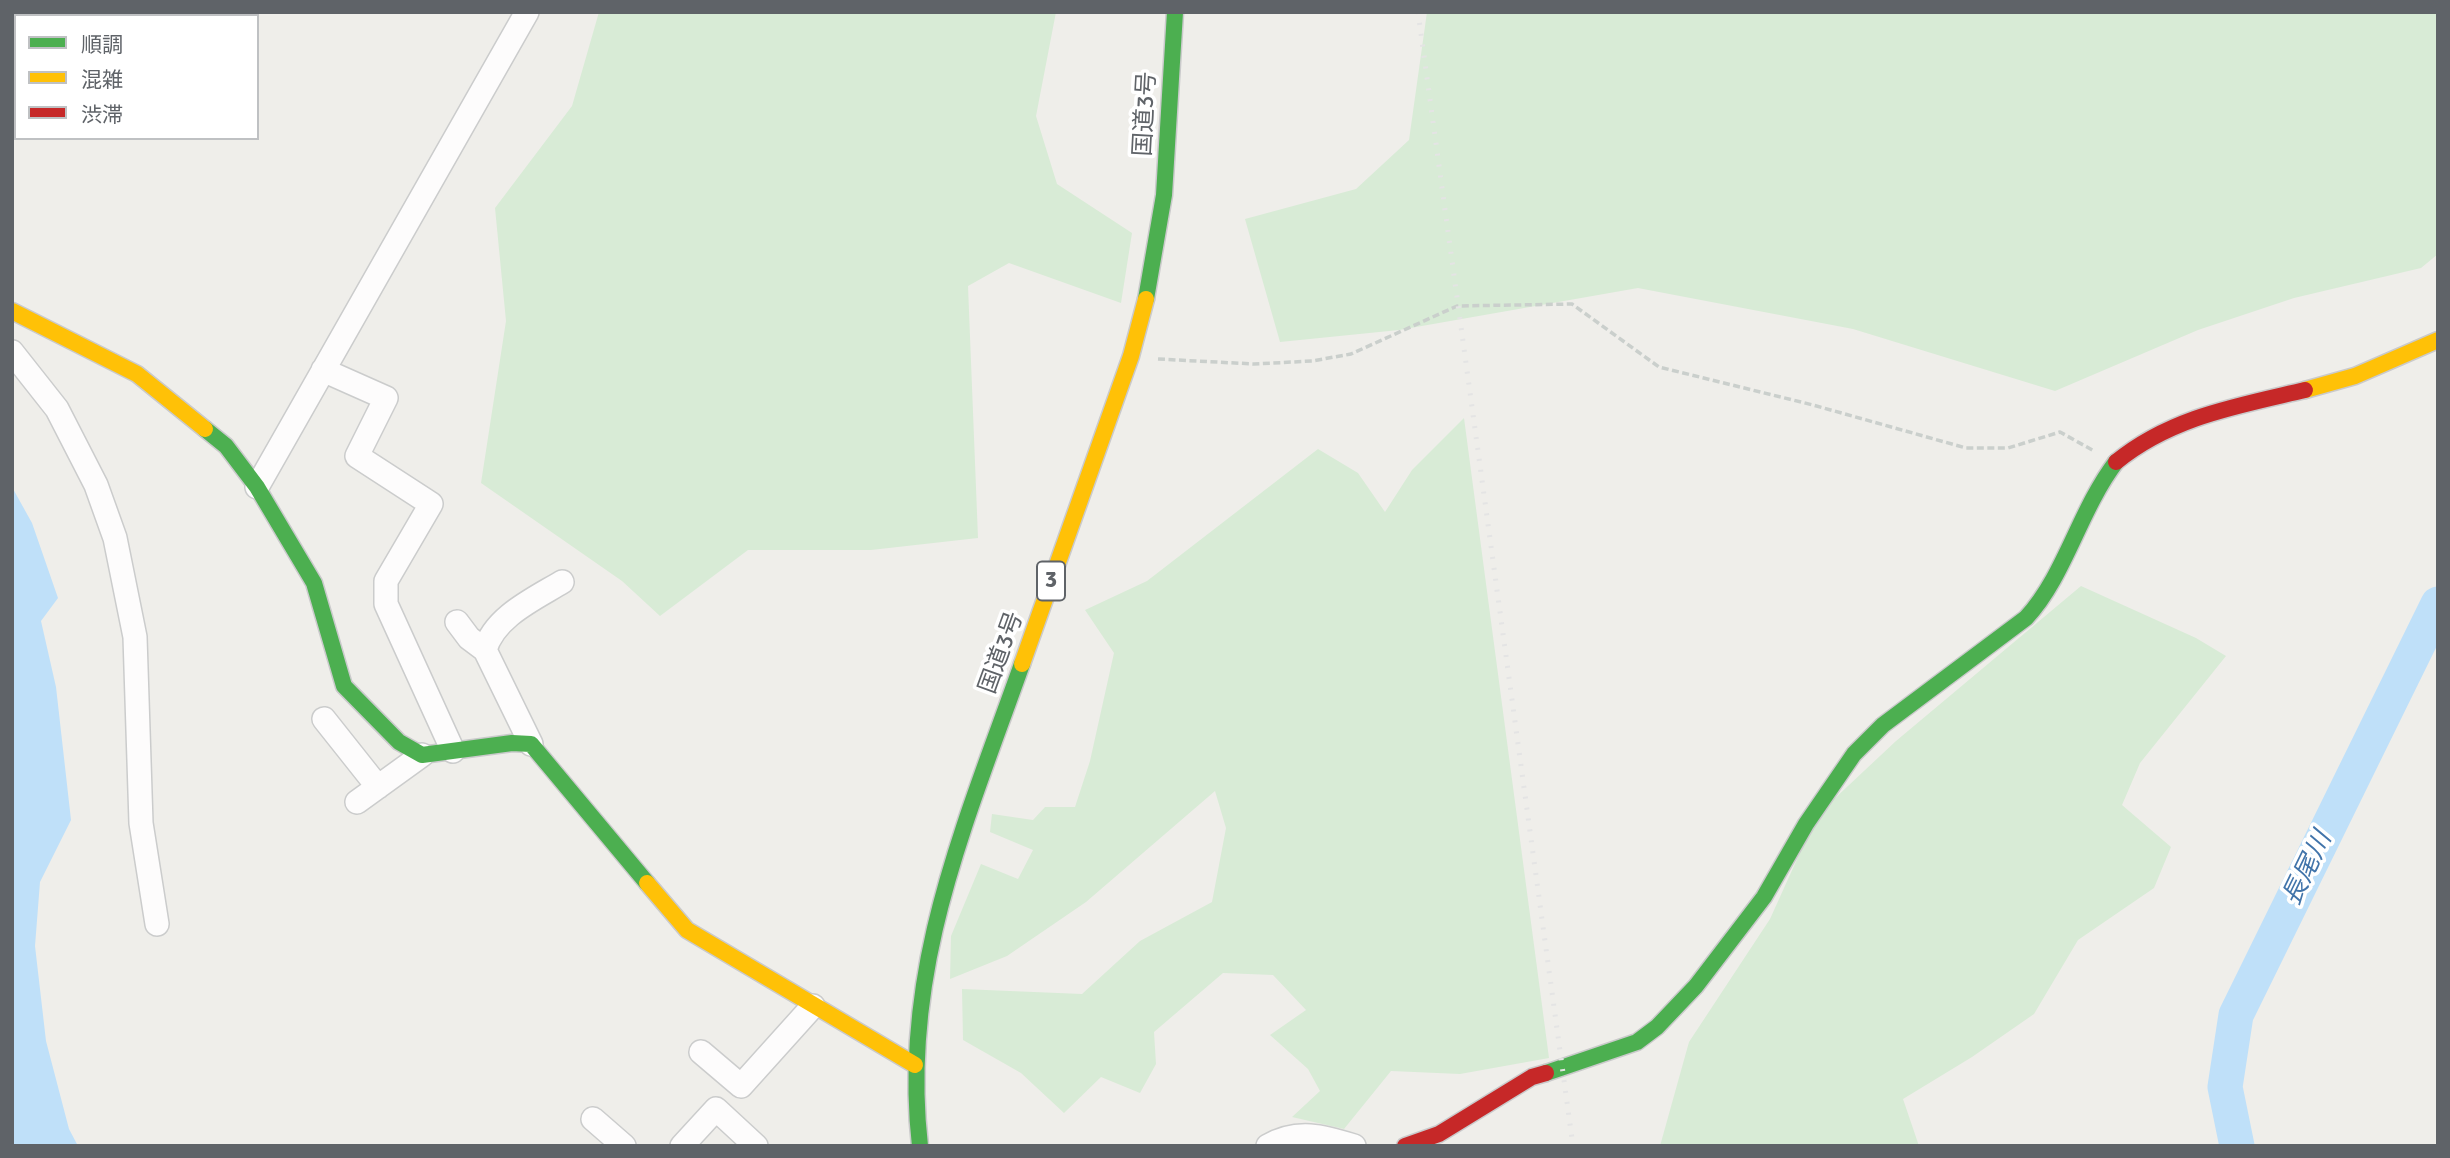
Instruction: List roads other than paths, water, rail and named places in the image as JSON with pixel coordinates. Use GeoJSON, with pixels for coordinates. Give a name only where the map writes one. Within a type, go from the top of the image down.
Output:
{"type":"FeatureCollection","features":[{"type":"Feature","properties":{"kind":"main road","name":"国道3号"},"geometry":{"type":"LineString","coordinates":[[915,1142],[915,1065],[925,953],[946,878],[1131,356],[1150,284],[1164,195],[1175,12]]}},
{"type":"Feature","properties":{"kind":"main road"},"geometry":{"type":"LineString","coordinates":[[12,311],[137,374],[226,446],[257,487],[314,583],[344,686],[398,742],[422,755],[512,743],[531,744],[687,930],[915,1065]]}},
{"type":"Feature","properties":{"kind":"main road"},"geometry":{"type":"LineString","coordinates":[[1405,1146],[1450,1128],[1532,1077],[1576,1065],[1637,1042],[1675,1010],[1764,897],[1811,814],[1854,754],[1883,724],[2026,618],[2043,600],[2095,491],[2114,463],[2130,447],[2169,427],[2343,380],[2438,340]]}},
{"type":"Feature","properties":{"kind":"street"},"geometry":{"type":"LineString","coordinates":[[257,487],[527,12]]}},
{"type":"Feature","properties":{"kind":"street"},"geometry":{"type":"LineString","coordinates":[[12,352],[57,409],[96,485],[115,538],[135,637],[141,823],[157,924]]}},
{"type":"Feature","properties":{"kind":"street"},"geometry":{"type":"LineString","coordinates":[[323,370],[386,398],[357,456],[431,504],[386,581],[386,604],[453,751]]}},
{"type":"Feature","properties":{"kind":"street"},"geometry":{"type":"LineString","coordinates":[[485,650],[490,634],[519,609],[562,582]]}},
{"type":"Feature","properties":{"kind":"street"},"geometry":{"type":"LineString","coordinates":[[457,622],[469,638],[485,650],[531,744]]}},
{"type":"Feature","properties":{"kind":"street"},"geometry":{"type":"LineString","coordinates":[[324,719],[378,787]]}},
{"type":"Feature","properties":{"kind":"street"},"geometry":{"type":"LineString","coordinates":[[358,802],[422,755]]}},
{"type":"Feature","properties":{"kind":"street"},"geometry":{"type":"LineString","coordinates":[[701,1052],[741,1086],[813,1006]]}},
{"type":"Feature","properties":{"kind":"street"},"geometry":{"type":"LineString","coordinates":[[682,1146],[716,1109],[756,1146]]}},
{"type":"Feature","properties":{"kind":"street"},"geometry":{"type":"LineString","coordinates":[[593,1119],[624,1146]]}},
{"type":"Feature","properties":{"kind":"street"},"geometry":{"type":"LineString","coordinates":[[1268,1146],[1284,1136],[1304,1135],[1354,1146]]}},
{"type":"Feature","properties":{"kind":"water"},"geometry":{"type":"Polygon","coordinates":[[[12,487],[32,523],[58,598],[41,621],[56,687],[71,820],[40,882],[35,946],[46,1041],[69,1129],[78,1146],[12,1146],[12,487]]]}},
{"type":"Feature","properties":{"kind":"waterway","name":"長尾川"},"geometry":{"type":"LineString","coordinates":[[2237,1146],[2225,1087],[2236,1015],[2438,604]]}},
{"type":"Feature","properties":{"kind":"railway"},"geometry":{"type":"LineString","coordinates":[[1418,12],[1573,1146]]}}]}
